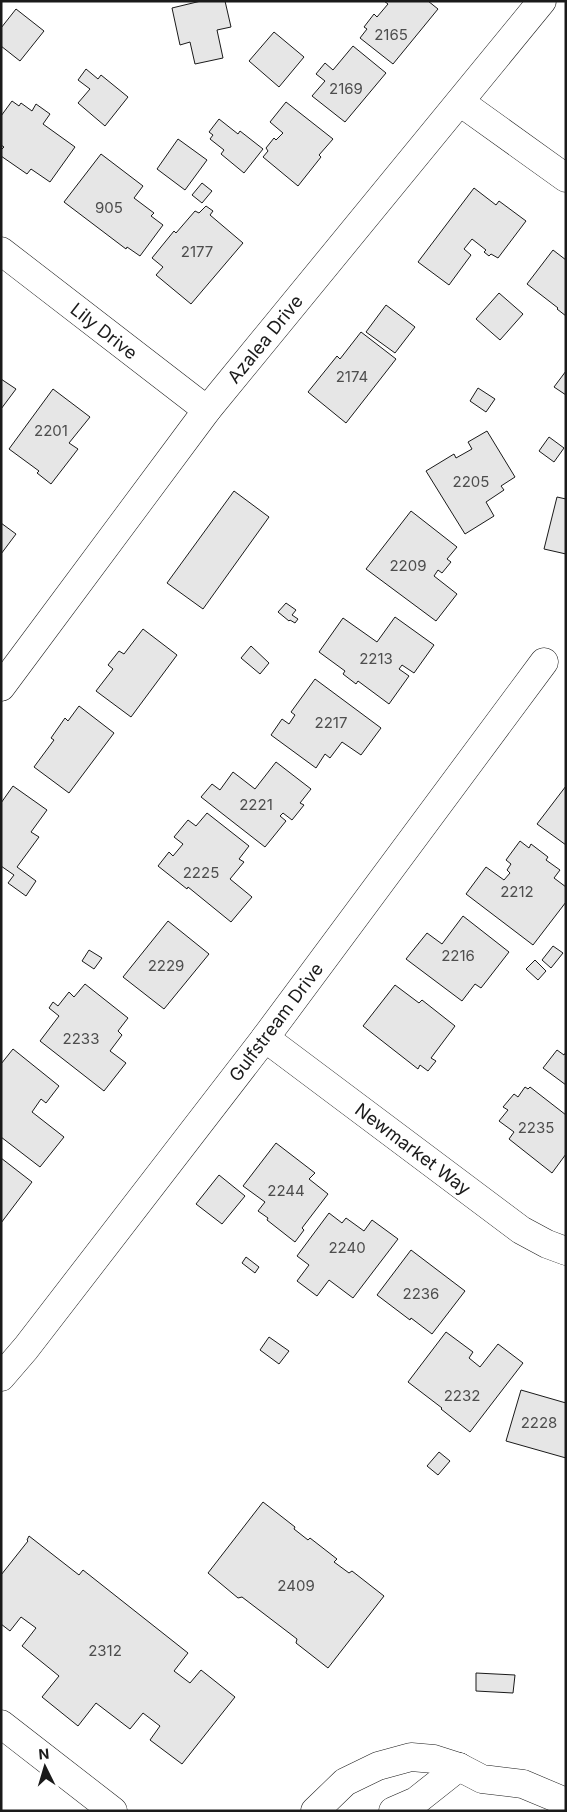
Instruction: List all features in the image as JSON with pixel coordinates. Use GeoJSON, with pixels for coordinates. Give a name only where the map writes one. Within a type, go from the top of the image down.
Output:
{"type":"FeatureCollection","features":[{"type":"Feature","properties":{"kind":"street","name":"Azalea Drive"},"geometry":{"type":"LineString","coordinates":[[1,687],[207,410],[542,1]]}},
{"type":"Feature","properties":{"kind":"street"},"geometry":{"type":"LineString","coordinates":[[460,102],[566,178]]}},
{"type":"Feature","properties":{"kind":"street","name":"Lily Drive"},"geometry":{"type":"LineString","coordinates":[[1,251],[207,410]]}},
{"type":"Feature","properties":{"kind":"street","name":"Gulfstream Drive"},"geometry":{"type":"LineString","coordinates":[[1,1377],[26,1348],[265,1038],[544,662]]}},
{"type":"Feature","properties":{"kind":"street","name":"Newmarket Way"},"geometry":{"type":"LineString","coordinates":[[265,1038],[521,1230],[547,1244],[566,1251]]}},
{"type":"Feature","properties":{"kind":"street"},"geometry":{"type":"LineString","coordinates":[[1,1724],[114,1811]]}},
{"type":"Feature","properties":{"kind":"street"},"geometry":{"type":"LineString","coordinates":[[315,1811],[345,1782],[378,1766],[411,1757],[434,1759],[459,1767],[482,1779],[523,1784],[566,1802]]}},
{"type":"Feature","properties":{"kind":"street"},"geometry":{"type":"LineString","coordinates":[[393,1811],[416,1801],[459,1767]]}},
{"type":"Feature","properties":{"kind":"building"},"geometry":{"type":"Polygon","coordinates":[[[201,1],[225,1],[231,27],[217,30],[223,58],[195,64],[190,42],[180,45],[172,8],[201,1]]]}},
{"type":"Feature","properties":{"kind":"building"},"geometry":{"type":"Polygon","coordinates":[[[384,1],[428,1],[438,9],[393,64],[360,38],[367,29],[364,27],[374,14],[377,17],[388,4],[384,1]]]}},
{"type":"Feature","properties":{"kind":"building"},"geometry":{"type":"Polygon","coordinates":[[[16,9],[44,31],[20,61],[1,46],[1,28],[16,9]]]}},
{"type":"Feature","properties":{"kind":"building"},"geometry":{"type":"Polygon","coordinates":[[[274,32],[304,57],[279,87],[249,61],[274,32]]]}},
{"type":"Feature","properties":{"kind":"building"},"geometry":{"type":"Polygon","coordinates":[[[353,46],[386,73],[345,122],[312,96],[325,81],[316,74],[325,63],[333,70],[353,46]]]}},
{"type":"Feature","properties":{"kind":"building"},"geometry":{"type":"Polygon","coordinates":[[[86,69],[98,79],[101,75],[128,97],[105,126],[78,103],[90,89],[78,80],[86,69]]]}},
{"type":"Feature","properties":{"kind":"building"},"geometry":{"type":"Polygon","coordinates":[[[12,101],[19,106],[21,103],[32,111],[36,104],[50,114],[43,124],[75,147],[50,182],[31,169],[27,174],[1,156],[1,150],[4,147],[1,145],[1,116],[12,101]]]}},
{"type":"Feature","properties":{"kind":"building"},"geometry":{"type":"Polygon","coordinates":[[[286,102],[333,139],[319,155],[321,157],[298,186],[263,157],[268,151],[266,148],[274,138],[276,140],[283,133],[270,122],[286,102]]]}},
{"type":"Feature","properties":{"kind":"building"},"geometry":{"type":"Polygon","coordinates":[[[219,119],[238,134],[240,131],[263,149],[244,173],[221,154],[224,150],[210,139],[213,135],[209,132],[219,119]]]}},
{"type":"Feature","properties":{"kind":"building"},"geometry":{"type":"Polygon","coordinates":[[[178,139],[207,160],[185,190],[157,169],[178,139]]]}},
{"type":"Feature","properties":{"kind":"building"},"geometry":{"type":"Polygon","coordinates":[[[101,154],[143,186],[134,198],[154,213],[151,216],[163,225],[140,256],[127,247],[126,249],[64,202],[101,154]]]}},
{"type":"Feature","properties":{"kind":"building"},"geometry":{"type":"Polygon","coordinates":[[[202,183],[212,191],[202,203],[192,195],[202,183]]]}},
{"type":"Feature","properties":{"kind":"building"},"geometry":{"type":"Polygon","coordinates":[[[474,188],[496,205],[499,201],[526,221],[498,258],[491,254],[489,256],[484,252],[486,250],[472,239],[464,249],[471,255],[449,285],[418,262],[474,188]]]}},
{"type":"Feature","properties":{"kind":"building"},"geometry":{"type":"Polygon","coordinates":[[[206,206],[213,211],[210,215],[243,243],[191,304],[156,275],[163,267],[152,258],[174,231],[176,233],[195,211],[199,213],[206,206]]]}},
{"type":"Feature","properties":{"kind":"building"},"geometry":{"type":"Polygon","coordinates":[[[553,250],[566,260],[566,316],[527,284],[553,250]]]}},
{"type":"Feature","properties":{"kind":"building"},"geometry":{"type":"Polygon","coordinates":[[[499,293],[523,314],[500,340],[476,319],[499,293]]]}},
{"type":"Feature","properties":{"kind":"building"},"geometry":{"type":"Polygon","coordinates":[[[386,305],[415,327],[395,353],[366,332],[386,305]]]}},
{"type":"Feature","properties":{"kind":"building"},"geometry":{"type":"Polygon","coordinates":[[[361,332],[396,359],[346,423],[308,392],[337,356],[340,359],[361,332]]]}},
{"type":"Feature","properties":{"kind":"building"},"geometry":{"type":"Polygon","coordinates":[[[566,371],[566,395],[554,387],[566,371]]]}},
{"type":"Feature","properties":{"kind":"building"},"geometry":{"type":"Polygon","coordinates":[[[1,379],[16,389],[1,409],[1,379]]]}},
{"type":"Feature","properties":{"kind":"building"},"geometry":{"type":"Polygon","coordinates":[[[478,388],[495,399],[486,412],[470,401],[478,388]]]}},
{"type":"Feature","properties":{"kind":"building"},"geometry":{"type":"Polygon","coordinates":[[[53,389],[90,417],[69,443],[78,449],[51,484],[37,473],[39,471],[9,449],[53,389]]]}},
{"type":"Feature","properties":{"kind":"building"},"geometry":{"type":"Polygon","coordinates":[[[487,431],[515,477],[501,486],[504,490],[486,502],[494,516],[465,534],[426,471],[454,454],[456,458],[472,449],[468,442],[487,431]]]}},
{"type":"Feature","properties":{"kind":"building"},"geometry":{"type":"Polygon","coordinates":[[[549,437],[564,448],[554,462],[539,451],[549,437]]]}},
{"type":"Feature","properties":{"kind":"building"},"geometry":{"type":"Polygon","coordinates":[[[234,491],[269,517],[203,609],[167,583],[234,491]]]}},
{"type":"Feature","properties":{"kind":"building"},"geometry":{"type":"Polygon","coordinates":[[[557,497],[566,499],[566,554],[544,549],[557,497]]]}},
{"type":"Feature","properties":{"kind":"building"},"geometry":{"type":"Polygon","coordinates":[[[411,511],[457,547],[447,559],[451,562],[442,573],[438,570],[434,576],[457,594],[436,621],[366,569],[411,511]]]}},
{"type":"Feature","properties":{"kind":"building"},"geometry":{"type":"Polygon","coordinates":[[[1,523],[16,534],[1,554],[1,523]]]}},
{"type":"Feature","properties":{"kind":"building"},"geometry":{"type":"Polygon","coordinates":[[[286,603],[296,610],[292,615],[298,619],[295,623],[289,621],[278,612],[286,603]]]}},
{"type":"Feature","properties":{"kind":"building"},"geometry":{"type":"Polygon","coordinates":[[[395,617],[434,645],[414,673],[402,665],[399,669],[409,676],[389,704],[358,681],[356,684],[343,674],[345,671],[319,652],[343,618],[377,642],[395,617]]]}},
{"type":"Feature","properties":{"kind":"building"},"geometry":{"type":"Polygon","coordinates":[[[143,629],[177,655],[131,717],[96,691],[113,669],[108,665],[119,651],[124,654],[143,629]]]}},
{"type":"Feature","properties":{"kind":"building"},"geometry":{"type":"Polygon","coordinates":[[[251,646],[269,663],[260,674],[241,658],[251,646]]]}},
{"type":"Feature","properties":{"kind":"building"},"geometry":{"type":"Polygon","coordinates":[[[315,679],[381,728],[361,755],[342,742],[330,758],[325,754],[316,768],[271,735],[282,719],[289,724],[295,715],[291,712],[315,679]]]}},
{"type":"Feature","properties":{"kind":"building"},"geometry":{"type":"Polygon","coordinates":[[[79,706],[114,733],[69,793],[34,767],[54,740],[51,738],[65,718],[68,721],[79,706]]]}},
{"type":"Feature","properties":{"kind":"building"},"geometry":{"type":"Polygon","coordinates":[[[276,762],[311,789],[300,803],[304,805],[292,820],[283,813],[280,816],[286,821],[265,847],[201,797],[212,784],[220,790],[233,772],[255,789],[276,762]]]}},
{"type":"Feature","properties":{"kind":"building"},"geometry":{"type":"Polygon","coordinates":[[[13,786],[47,810],[31,832],[39,837],[17,867],[36,881],[26,896],[8,883],[14,875],[1,866],[1,803],[13,786]]]}},
{"type":"Feature","properties":{"kind":"building"},"geometry":{"type":"Polygon","coordinates":[[[566,786],[566,845],[537,824],[566,786]]]}},
{"type":"Feature","properties":{"kind":"building"},"geometry":{"type":"Polygon","coordinates":[[[207,813],[249,846],[239,859],[244,862],[230,879],[252,897],[231,922],[188,887],[187,889],[158,866],[169,852],[173,856],[183,844],[174,837],[188,820],[196,826],[207,813]]]}},
{"type":"Feature","properties":{"kind":"building"},"geometry":{"type":"Polygon","coordinates":[[[520,841],[529,848],[531,844],[548,857],[546,860],[560,870],[554,878],[566,887],[566,902],[533,945],[466,894],[486,867],[504,880],[510,873],[507,870],[511,864],[506,860],[520,841]]]}},
{"type":"Feature","properties":{"kind":"building"},"geometry":{"type":"Polygon","coordinates":[[[463,916],[509,952],[481,988],[475,984],[462,1001],[406,959],[427,933],[442,944],[463,916]]]}},
{"type":"Feature","properties":{"kind":"building"},"geometry":{"type":"Polygon","coordinates":[[[168,921],[209,954],[164,1009],[123,977],[168,921]]]}},
{"type":"Feature","properties":{"kind":"building"},"geometry":{"type":"Polygon","coordinates":[[[553,946],[563,953],[551,968],[542,960],[553,946]]]}},
{"type":"Feature","properties":{"kind":"building"},"geometry":{"type":"Polygon","coordinates":[[[89,950],[102,958],[94,969],[82,961],[89,950]]]}},
{"type":"Feature","properties":{"kind":"building"},"geometry":{"type":"Polygon","coordinates":[[[535,960],[546,971],[538,980],[526,969],[535,960]]]}},
{"type":"Feature","properties":{"kind":"building"},"geometry":{"type":"Polygon","coordinates":[[[85,984],[128,1018],[118,1031],[122,1035],[110,1051],[126,1063],[104,1091],[40,1041],[59,1016],[49,1008],[53,1002],[58,1006],[69,992],[74,997],[85,984]]]}},
{"type":"Feature","properties":{"kind":"building"},"geometry":{"type":"Polygon","coordinates":[[[395,985],[419,1003],[422,1000],[455,1026],[431,1058],[436,1061],[428,1071],[420,1065],[418,1069],[363,1026],[395,985]]]}},
{"type":"Feature","properties":{"kind":"building"},"geometry":{"type":"Polygon","coordinates":[[[13,1049],[59,1086],[46,1103],[41,1099],[32,1112],[64,1137],[40,1167],[1,1137],[1,1064],[13,1049]]]}},
{"type":"Feature","properties":{"kind":"building"},"geometry":{"type":"Polygon","coordinates":[[[557,1050],[564,1055],[566,1052],[566,1085],[543,1068],[557,1050]]]}},
{"type":"Feature","properties":{"kind":"building"},"geometry":{"type":"Polygon","coordinates":[[[525,1087],[528,1089],[530,1087],[566,1115],[566,1154],[552,1173],[509,1139],[514,1132],[499,1121],[508,1110],[503,1107],[514,1094],[518,1097],[525,1087]]]}},
{"type":"Feature","properties":{"kind":"building"},"geometry":{"type":"Polygon","coordinates":[[[276,1143],[315,1173],[309,1179],[328,1194],[302,1228],[304,1230],[295,1242],[258,1211],[265,1202],[243,1186],[276,1143]]]}},
{"type":"Feature","properties":{"kind":"building"},"geometry":{"type":"Polygon","coordinates":[[[1,1158],[32,1182],[1,1223],[1,1158]]]}},
{"type":"Feature","properties":{"kind":"building"},"geometry":{"type":"Polygon","coordinates":[[[219,1175],[245,1196],[222,1224],[196,1204],[219,1175]]]}},
{"type":"Feature","properties":{"kind":"building"},"geometry":{"type":"Polygon","coordinates":[[[329,1213],[342,1223],[346,1218],[364,1231],[372,1220],[398,1239],[353,1298],[329,1280],[317,1296],[297,1281],[309,1265],[297,1256],[329,1213]]]}},
{"type":"Feature","properties":{"kind":"building"},"geometry":{"type":"Polygon","coordinates":[[[411,1250],[465,1291],[432,1334],[377,1295],[411,1250]]]}},
{"type":"Feature","properties":{"kind":"building"},"geometry":{"type":"Polygon","coordinates":[[[246,1257],[259,1267],[255,1273],[242,1263],[246,1257]]]}},
{"type":"Feature","properties":{"kind":"building"},"geometry":{"type":"Polygon","coordinates":[[[446,1332],[473,1352],[469,1358],[480,1367],[498,1344],[523,1363],[470,1432],[408,1382],[446,1332]]]}},
{"type":"Feature","properties":{"kind":"building"},"geometry":{"type":"Polygon","coordinates":[[[269,1337],[289,1351],[279,1364],[260,1350],[269,1337]]]}},
{"type":"Feature","properties":{"kind":"building"},"geometry":{"type":"Polygon","coordinates":[[[521,1390],[566,1403],[566,1458],[506,1441],[521,1390]]]}},
{"type":"Feature","properties":{"kind":"building"},"geometry":{"type":"Polygon","coordinates":[[[439,1452],[450,1461],[438,1475],[427,1466],[439,1452]]]}},
{"type":"Feature","properties":{"kind":"building"},"geometry":{"type":"Polygon","coordinates":[[[263,1502],[295,1527],[294,1529],[308,1540],[310,1538],[337,1559],[334,1562],[349,1573],[352,1571],[384,1596],[328,1668],[296,1643],[297,1639],[242,1597],[238,1598],[208,1573],[263,1502]]]}},
{"type":"Feature","properties":{"kind":"building"},"geometry":{"type":"Polygon","coordinates":[[[29,1536],[79,1575],[83,1570],[188,1653],[174,1671],[190,1683],[201,1670],[235,1697],[182,1764],[150,1740],[160,1726],[143,1713],[130,1729],[96,1703],[78,1726],[42,1697],[59,1676],[22,1646],[36,1628],[21,1617],[10,1631],[1,1624],[1,1575],[28,1541],[29,1536]]]}},
{"type":"Feature","properties":{"kind":"building"},"geometry":{"type":"Polygon","coordinates":[[[476,1673],[515,1675],[513,1693],[476,1691],[476,1673]]]}}]}
